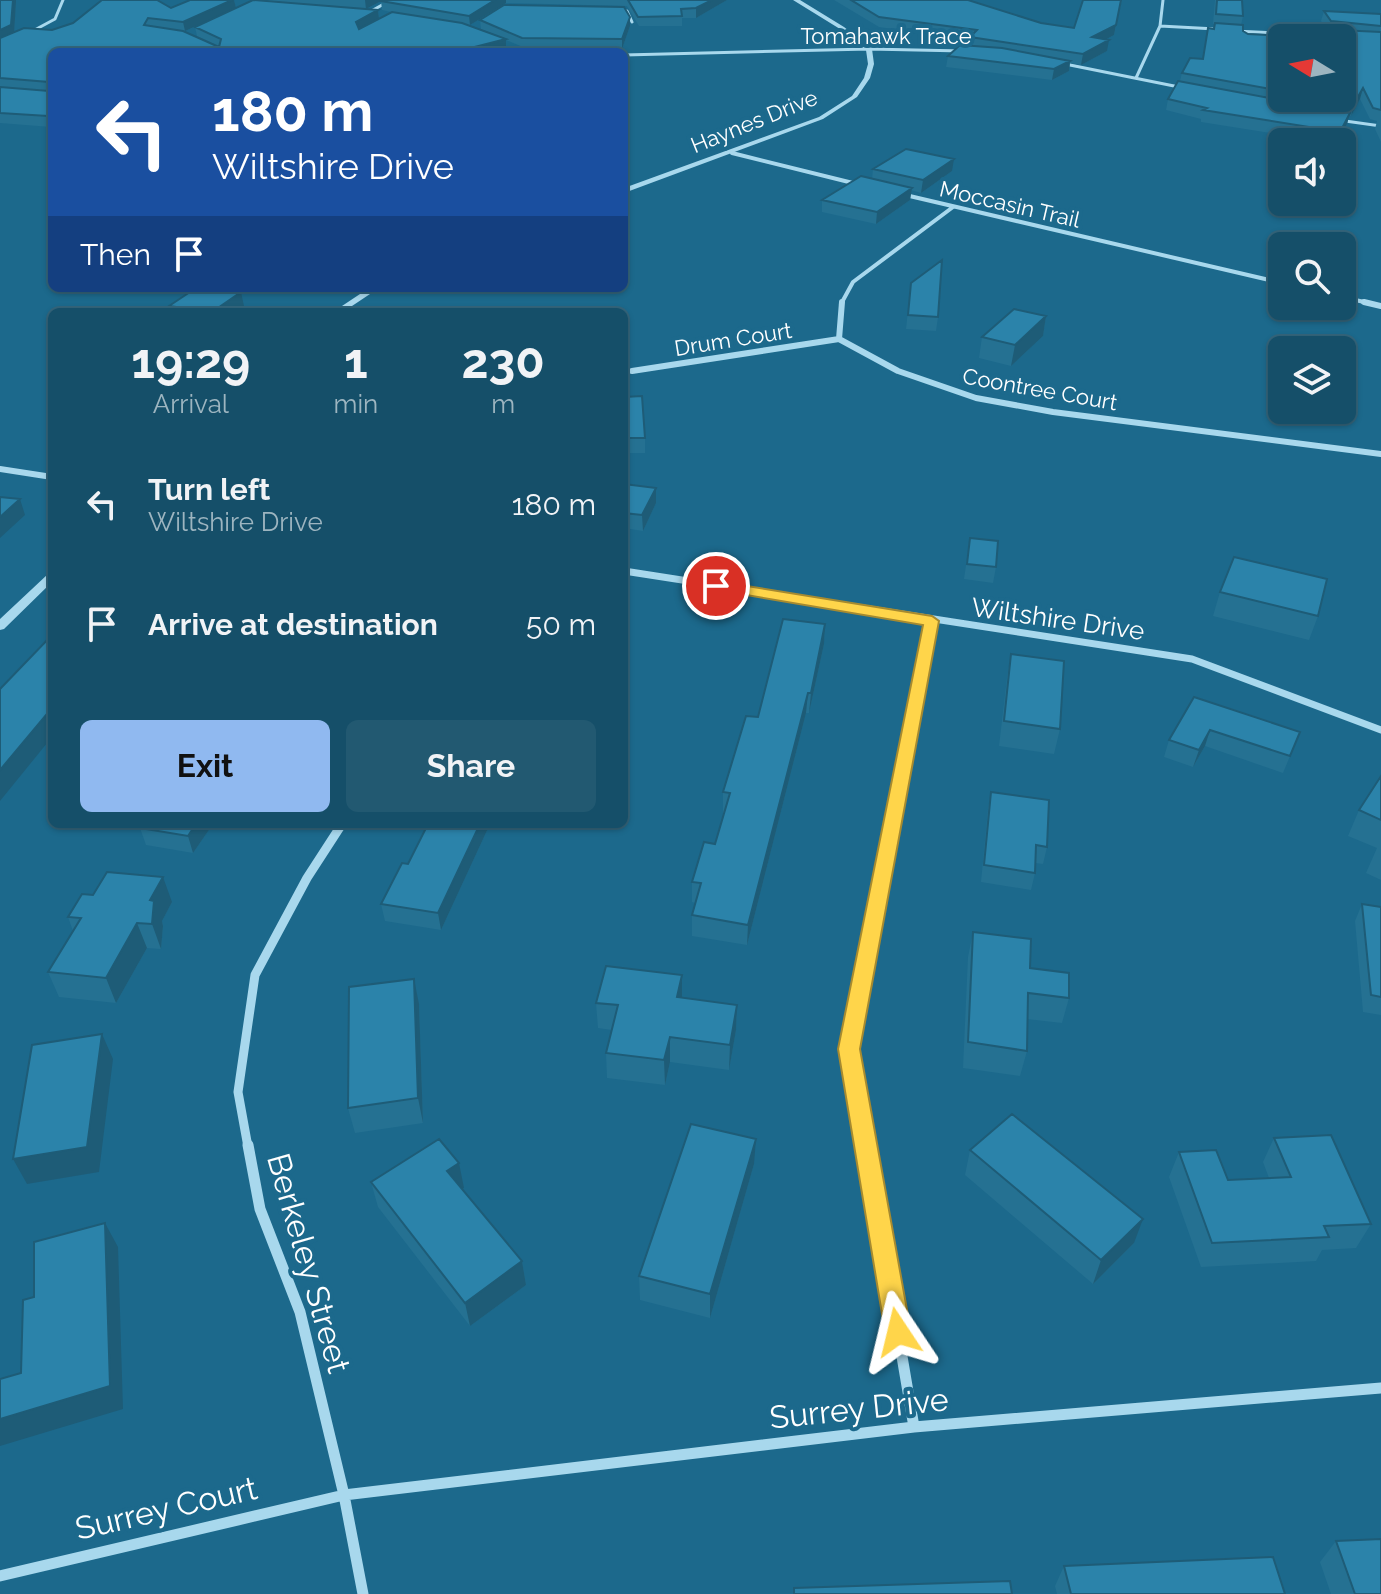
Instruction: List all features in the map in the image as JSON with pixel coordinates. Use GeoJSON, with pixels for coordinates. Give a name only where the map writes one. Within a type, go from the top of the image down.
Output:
{"type":"FeatureCollection","features":[{"type":"Feature","properties":{"kind":"street"},"geometry":{"type":"LineString","coordinates":[[23,36],[55,19],[63,0]]}},
{"type":"Feature","properties":{"kind":"street"},"geometry":{"type":"LineString","coordinates":[[375,17],[361,16],[391,0]]}},
{"type":"Feature","properties":{"kind":"street"},"geometry":{"type":"LineString","coordinates":[[796,0],[869,49]]}},
{"type":"Feature","properties":{"kind":"street"},"geometry":{"type":"LineString","coordinates":[[1136,78],[1160,26],[1163,0]]}},
{"type":"Feature","properties":{"kind":"street"},"geometry":{"type":"LineString","coordinates":[[624,1],[632,22]]}},
{"type":"Feature","properties":{"kind":"street"},"geometry":{"type":"LineString","coordinates":[[613,11],[627,11]]}},
{"type":"Feature","properties":{"kind":"street"},"geometry":{"type":"LineString","coordinates":[[1160,26],[1268,32]]}},
{"type":"Feature","properties":{"kind":"street","name":"Tomahawk Trace"},"geometry":{"type":"LineString","coordinates":[[628,55],[869,49],[975,52]]}},
{"type":"Feature","properties":{"kind":"street","name":"Haynes Drive"},"geometry":{"type":"LineString","coordinates":[[628,190],[821,118],[854,97],[867,78],[871,64],[869,49]]}},
{"type":"Feature","properties":{"kind":"street"},"geometry":{"type":"LineString","coordinates":[[1052,62],[1191,90]]}},
{"type":"Feature","properties":{"kind":"street"},"geometry":{"type":"LineString","coordinates":[[1336,119],[1381,126]]}},
{"type":"Feature","properties":{"kind":"street"},"geometry":{"type":"LineString","coordinates":[[732,153],[864,185]]}},
{"type":"Feature","properties":{"kind":"street","name":"Moccasin Trail"},"geometry":{"type":"LineString","coordinates":[[894,193],[1268,280]]}},
{"type":"Feature","properties":{"kind":"street"},"geometry":{"type":"LineString","coordinates":[[839,339],[841,304],[853,282],[953,207]]}},
{"type":"Feature","properties":{"kind":"street"},"geometry":{"type":"LineString","coordinates":[[343,308],[369,292]]}},
{"type":"Feature","properties":{"kind":"street"},"geometry":{"type":"LineString","coordinates":[[1356,300],[1381,306]]}},
{"type":"Feature","properties":{"kind":"street","name":"Drum Court"},"geometry":{"type":"LineString","coordinates":[[632,371],[839,339]]}},
{"type":"Feature","properties":{"kind":"street","name":"Coontree Court"},"geometry":{"type":"LineString","coordinates":[[839,339],[898,371],[976,398],[1053,412],[1381,454]]}},
{"type":"Feature","properties":{"kind":"street"},"geometry":{"type":"LineString","coordinates":[[0,469],[48,476]]}},
{"type":"Feature","properties":{"kind":"street","name":"Wiltshire Drive"},"geometry":{"type":"LineString","coordinates":[[628,572],[1192,659],[1381,730]]}},
{"type":"Feature","properties":{"kind":"street"},"geometry":{"type":"LineString","coordinates":[[0,626],[48,580]]}},
{"type":"Feature","properties":{"kind":"street"},"geometry":{"type":"LineString","coordinates":[[914,1427],[849,1049],[932,621]]}},
{"type":"Feature","properties":{"kind":"street","name":"Berkeley Street"},"geometry":{"type":"LineString","coordinates":[[339,828],[307,878],[255,975],[238,1092],[260,1209],[300,1312],[344,1495],[363,1594]]}},
{"type":"Feature","properties":{"kind":"street","name":"Surrey Drive"},"geometry":{"type":"LineString","coordinates":[[344,1495],[914,1427],[1381,1388]]}},
{"type":"Feature","properties":{"kind":"street","name":"Surrey Court"},"geometry":{"type":"LineString","coordinates":[[0,1576],[344,1495]]}},
{"type":"Feature","properties":{"kind":"building"},"geometry":{"type":"Polygon","coordinates":[[[0,0],[13,0],[11,25],[0,30],[0,0]]]}},
{"type":"Feature","properties":{"kind":"building"},"geometry":{"type":"Polygon","coordinates":[[[102,0],[157,0],[171,8],[190,0],[232,0],[183,22],[148,18],[144,25],[183,31],[219,47],[221,39],[195,27],[253,0],[378,10],[356,22],[359,29],[392,12],[462,23],[506,39],[471,48],[48,48],[48,82],[0,78],[0,38],[24,28],[52,30],[73,23],[102,0]]]}},
{"type":"Feature","properties":{"kind":"building"},"geometry":{"type":"Polygon","coordinates":[[[382,0],[495,0],[469,16],[382,0]]]}},
{"type":"Feature","properties":{"kind":"building"},"geometry":{"type":"Polygon","coordinates":[[[628,0],[712,0],[696,8],[681,9],[682,16],[638,17],[628,0]]]}},
{"type":"Feature","properties":{"kind":"building"},"geometry":{"type":"Polygon","coordinates":[[[851,0],[968,0],[1041,23],[1074,28],[1083,0],[1121,0],[1116,25],[1092,37],[1109,40],[1083,54],[970,37],[977,30],[879,17],[851,0]]]}},
{"type":"Feature","properties":{"kind":"building"},"geometry":{"type":"Polygon","coordinates":[[[1217,0],[1242,0],[1243,16],[1216,14],[1217,0]]]}},
{"type":"Feature","properties":{"kind":"building"},"geometry":{"type":"Polygon","coordinates":[[[504,5],[624,7],[630,17],[622,39],[522,38],[480,20],[504,5]]]}},
{"type":"Feature","properties":{"kind":"building"},"geometry":{"type":"Polygon","coordinates":[[[1324,11],[1381,14],[1381,26],[1331,21],[1324,11]]]}},
{"type":"Feature","properties":{"kind":"building"},"geometry":{"type":"Polygon","coordinates":[[[1215,23],[1243,25],[1243,31],[1248,34],[1268,35],[1268,88],[1182,73],[1190,58],[1203,59],[1208,28],[1214,29],[1215,23]]]}},
{"type":"Feature","properties":{"kind":"building"},"geometry":{"type":"Polygon","coordinates":[[[1356,31],[1381,32],[1381,110],[1373,108],[1363,88],[1356,100],[1356,31]]]}},
{"type":"Feature","properties":{"kind":"building"},"geometry":{"type":"Polygon","coordinates":[[[960,45],[1002,48],[1070,61],[1054,69],[948,56],[960,45]]]}},
{"type":"Feature","properties":{"kind":"building"},"geometry":{"type":"Polygon","coordinates":[[[1178,81],[1268,98],[1268,112],[1350,113],[1342,128],[1315,128],[1203,110],[1207,108],[1168,99],[1178,81]]]}},
{"type":"Feature","properties":{"kind":"building"},"geometry":{"type":"Polygon","coordinates":[[[0,87],[48,91],[48,116],[0,113],[0,87]]]}},
{"type":"Feature","properties":{"kind":"building"},"geometry":{"type":"Polygon","coordinates":[[[906,149],[954,159],[923,180],[873,169],[906,149]]]}},
{"type":"Feature","properties":{"kind":"building"},"geometry":{"type":"Polygon","coordinates":[[[861,176],[912,188],[877,212],[822,200],[861,176]]]}},
{"type":"Feature","properties":{"kind":"building"},"geometry":{"type":"Polygon","coordinates":[[[942,260],[938,317],[908,315],[911,283],[942,260]]]}},
{"type":"Feature","properties":{"kind":"building"},"geometry":{"type":"Polygon","coordinates":[[[190,292],[241,292],[218,308],[169,306],[190,292]]]}},
{"type":"Feature","properties":{"kind":"building"},"geometry":{"type":"Polygon","coordinates":[[[1014,309],[1046,316],[1015,345],[982,337],[1014,309]]]}},
{"type":"Feature","properties":{"kind":"building"},"geometry":{"type":"Polygon","coordinates":[[[642,396],[645,438],[628,438],[628,397],[642,396]]]}},
{"type":"Feature","properties":{"kind":"building"},"geometry":{"type":"Polygon","coordinates":[[[628,484],[656,488],[642,515],[628,513],[628,484]]]}},
{"type":"Feature","properties":{"kind":"building"},"geometry":{"type":"Polygon","coordinates":[[[0,497],[20,499],[0,517],[0,497]]]}},
{"type":"Feature","properties":{"kind":"building"},"geometry":{"type":"Polygon","coordinates":[[[970,538],[998,541],[996,567],[967,564],[970,538]]]}},
{"type":"Feature","properties":{"kind":"building"},"geometry":{"type":"Polygon","coordinates":[[[1234,557],[1327,579],[1318,616],[1220,592],[1234,557]]]}},
{"type":"Feature","properties":{"kind":"building"},"geometry":{"type":"Polygon","coordinates":[[[783,619],[825,624],[811,693],[808,693],[748,925],[692,915],[701,883],[692,882],[704,842],[715,844],[730,793],[723,792],[746,716],[758,717],[783,619]]]}},
{"type":"Feature","properties":{"kind":"building"},"geometry":{"type":"Polygon","coordinates":[[[48,639],[48,713],[0,770],[0,689],[48,639]]]}},
{"type":"Feature","properties":{"kind":"building"},"geometry":{"type":"Polygon","coordinates":[[[1011,654],[1064,661],[1060,729],[1004,721],[1011,654]]]}},
{"type":"Feature","properties":{"kind":"building"},"geometry":{"type":"Polygon","coordinates":[[[1194,697],[1300,732],[1290,756],[1210,730],[1199,750],[1169,740],[1194,697]]]}},
{"type":"Feature","properties":{"kind":"building"},"geometry":{"type":"Polygon","coordinates":[[[1381,776],[1381,820],[1359,810],[1381,776]]]}},
{"type":"Feature","properties":{"kind":"building"},"geometry":{"type":"Polygon","coordinates":[[[991,792],[1049,800],[1047,847],[1036,845],[1035,873],[984,865],[991,792]]]}},
{"type":"Feature","properties":{"kind":"building"},"geometry":{"type":"Polygon","coordinates":[[[140,828],[193,828],[188,836],[140,828]]]}},
{"type":"Feature","properties":{"kind":"building"},"geometry":{"type":"Polygon","coordinates":[[[426,828],[478,828],[438,913],[381,904],[402,863],[408,864],[426,828]]]}},
{"type":"Feature","properties":{"kind":"building"},"geometry":{"type":"Polygon","coordinates":[[[107,872],[163,877],[150,900],[154,901],[152,924],[137,923],[106,978],[48,972],[81,918],[68,917],[82,894],[93,895],[107,872]]]}},
{"type":"Feature","properties":{"kind":"building"},"geometry":{"type":"Polygon","coordinates":[[[1362,904],[1381,907],[1381,997],[1371,995],[1362,904]]]}},
{"type":"Feature","properties":{"kind":"building"},"geometry":{"type":"Polygon","coordinates":[[[973,932],[1031,939],[1030,968],[1069,973],[1069,998],[1028,993],[1027,1051],[968,1042],[973,932]]]}},
{"type":"Feature","properties":{"kind":"building"},"geometry":{"type":"Polygon","coordinates":[[[606,966],[682,975],[677,997],[737,1005],[730,1045],[670,1037],[664,1060],[606,1053],[618,1005],[596,1003],[606,966]]]}},
{"type":"Feature","properties":{"kind":"building"},"geometry":{"type":"Polygon","coordinates":[[[414,979],[418,1098],[348,1108],[349,987],[414,979]]]}},
{"type":"Feature","properties":{"kind":"building"},"geometry":{"type":"Polygon","coordinates":[[[102,1034],[87,1147],[13,1159],[32,1045],[102,1034]]]}},
{"type":"Feature","properties":{"kind":"building"},"geometry":{"type":"Polygon","coordinates":[[[1012,1114],[1143,1219],[1101,1260],[970,1150],[1012,1114]]]}},
{"type":"Feature","properties":{"kind":"building"},"geometry":{"type":"Polygon","coordinates":[[[691,1124],[756,1139],[710,1294],[639,1276],[691,1124]]]}},
{"type":"Feature","properties":{"kind":"building"},"geometry":{"type":"Polygon","coordinates":[[[1331,1135],[1371,1224],[1324,1226],[1329,1237],[1212,1243],[1179,1152],[1216,1150],[1228,1180],[1291,1177],[1274,1138],[1331,1135]]]}},
{"type":"Feature","properties":{"kind":"building"},"geometry":{"type":"Polygon","coordinates":[[[439,1139],[459,1163],[447,1171],[522,1261],[465,1303],[371,1182],[439,1139]]]}},
{"type":"Feature","properties":{"kind":"building"},"geometry":{"type":"Polygon","coordinates":[[[105,1223],[110,1386],[0,1419],[0,1379],[21,1373],[23,1300],[34,1297],[34,1242],[105,1223]]]}},
{"type":"Feature","properties":{"kind":"building"},"geometry":{"type":"Polygon","coordinates":[[[1381,1539],[1381,1594],[1355,1594],[1336,1541],[1381,1539]]]}},
{"type":"Feature","properties":{"kind":"building"},"geometry":{"type":"Polygon","coordinates":[[[1273,1557],[1285,1594],[1071,1594],[1064,1566],[1273,1557]]]}},
{"type":"Feature","properties":{"kind":"building"},"geometry":{"type":"Polygon","coordinates":[[[1010,1581],[1012,1594],[794,1594],[794,1588],[1010,1581]]]}},
{"type":"Feature","properties":{"kind":"route"},"geometry":{"type":"LineString","coordinates":[[716,586],[932,621],[849,1049],[898,1332]]}}]}
